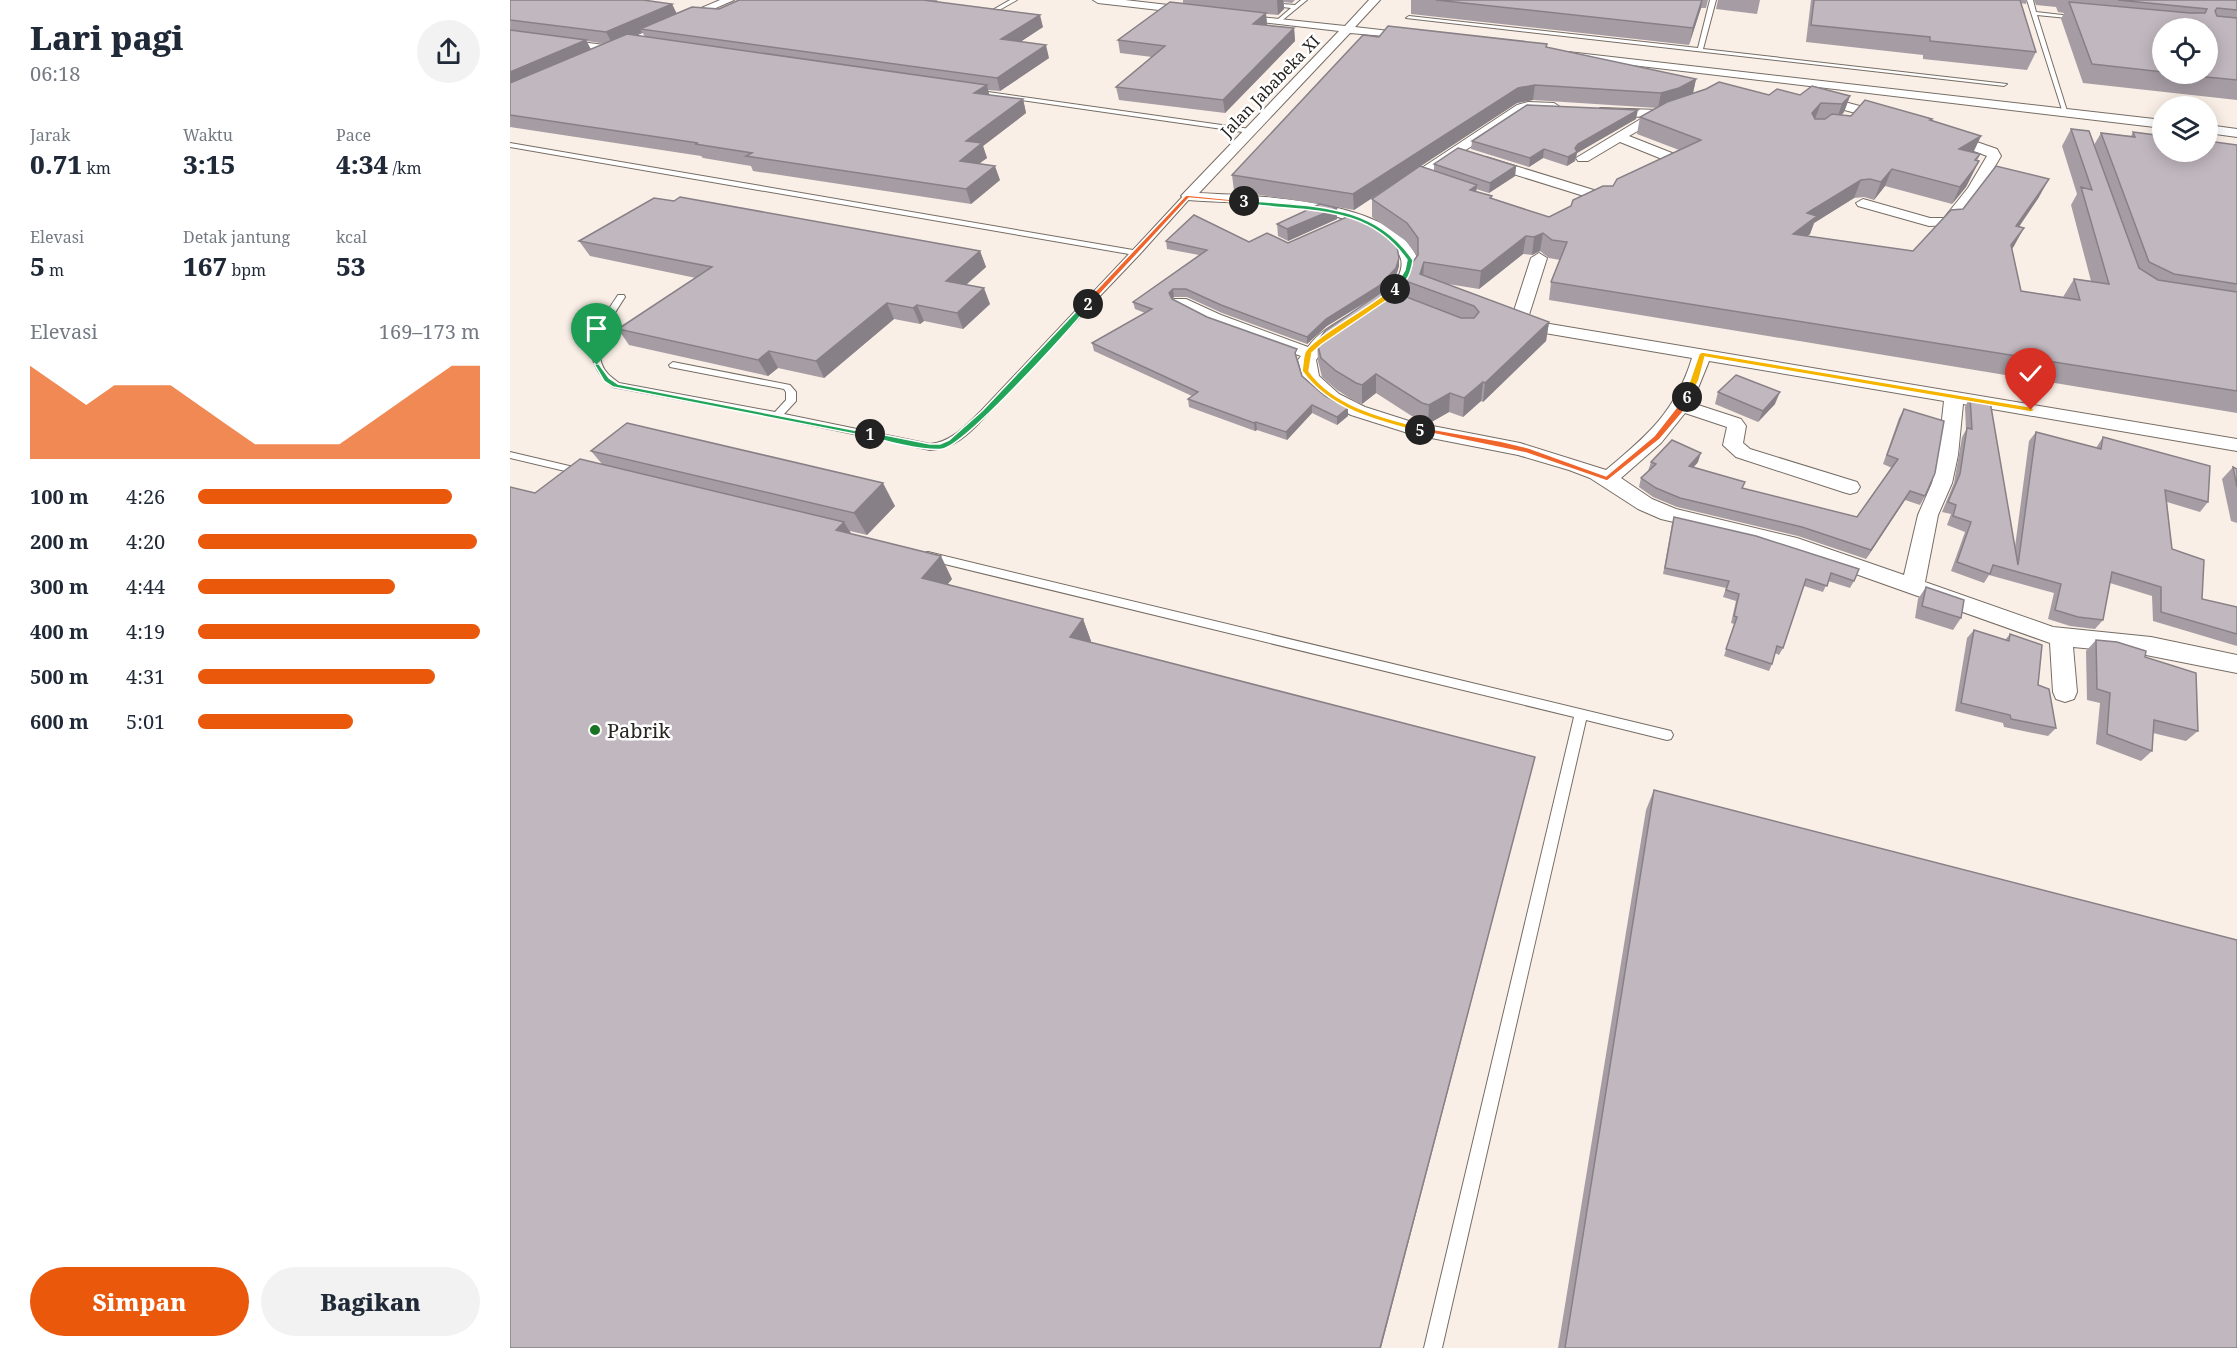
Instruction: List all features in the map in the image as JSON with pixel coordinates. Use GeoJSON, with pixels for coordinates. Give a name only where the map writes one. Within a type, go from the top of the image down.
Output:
{"type":"FeatureCollection","features":[{"type":"Feature","properties":{"kind":"street"},"geometry":{"type":"LineString","coordinates":[[593,59],[634,44],[729,0]]}},
{"type":"Feature","properties":{"kind":"street"},"geometry":{"type":"LineString","coordinates":[[1098,0],[1429,38]]}},
{"type":"Feature","properties":{"kind":"street","name":"Jalan Jababeka XI"},"geometry":{"type":"LineString","coordinates":[[1188,196],[1376,0]]}},
{"type":"Feature","properties":{"kind":"street"},"geometry":{"type":"LineString","coordinates":[[510,36],[613,50]]}},
{"type":"Feature","properties":{"kind":"street"},"geometry":{"type":"LineString","coordinates":[[1557,53],[2152,123]]}},
{"type":"Feature","properties":{"kind":"street"},"geometry":{"type":"LineString","coordinates":[[1718,88],[1719,72]]}},
{"type":"Feature","properties":{"kind":"street"},"geometry":{"type":"LineString","coordinates":[[1753,90],[1804,95],[1900,121]]}},
{"type":"Feature","properties":{"kind":"street"},"geometry":{"type":"LineString","coordinates":[[1583,158],[1658,114],[1691,103]]}},
{"type":"Feature","properties":{"kind":"street"},"geometry":{"type":"LineString","coordinates":[[1387,196],[1521,108],[1528,106],[1566,108]]}},
{"type":"Feature","properties":{"kind":"street"},"geometry":{"type":"LineString","coordinates":[[1845,122],[1856,109]]}},
{"type":"Feature","properties":{"kind":"street"},"geometry":{"type":"LineString","coordinates":[[1589,110],[1658,114]]}},
{"type":"Feature","properties":{"kind":"street"},"geometry":{"type":"LineString","coordinates":[[2218,130],[2237,132]]}},
{"type":"Feature","properties":{"kind":"street"},"geometry":{"type":"LineString","coordinates":[[1863,203],[1929,222],[1948,222],[1974,190],[1994,156],[1992,152],[1933,131]]}},
{"type":"Feature","properties":{"kind":"street"},"geometry":{"type":"LineString","coordinates":[[1620,137],[1672,158]]}},
{"type":"Feature","properties":{"kind":"street"},"geometry":{"type":"LineString","coordinates":[[1455,151],[1605,198]]}},
{"type":"Feature","properties":{"kind":"street"},"geometry":{"type":"LineString","coordinates":[[1417,176],[1438,183]]}},
{"type":"Feature","properties":{"kind":"street"},"geometry":{"type":"LineString","coordinates":[[1188,196],[1320,209],[1358,216],[1377,226],[1400,246],[1410,260],[1403,281],[1385,299],[1319,342],[1308,353],[1306,371],[1316,386],[1332,398],[1360,412],[1405,426],[1529,451],[1607,479],[1635,499],[1662,512],[1824,554],[2061,637],[2173,649],[2237,664]]}},
{"type":"Feature","properties":{"kind":"street"},"geometry":{"type":"LineString","coordinates":[[1539,258],[1518,320],[1521,323],[2237,445]]}},
{"type":"Feature","properties":{"kind":"street"},"geometry":{"type":"LineString","coordinates":[[1385,299],[1405,307]]}},
{"type":"Feature","properties":{"kind":"street"},"geometry":{"type":"LineString","coordinates":[[1180,302],[1215,319],[1308,353]]}},
{"type":"Feature","properties":{"kind":"street"},"geometry":{"type":"LineString","coordinates":[[1607,479],[1657,437],[1682,406],[1696,380],[1702,354]]}},
{"type":"Feature","properties":{"kind":"street"},"geometry":{"type":"LineString","coordinates":[[1913,586],[1928,515],[1942,483],[1948,455],[1954,397]]}},
{"type":"Feature","properties":{"kind":"street"},"geometry":{"type":"LineString","coordinates":[[1682,406],[1734,423],[1737,426],[1733,445],[1743,453],[1850,487]]}},
{"type":"Feature","properties":{"kind":"street"},"geometry":{"type":"LineString","coordinates":[[2061,637],[2065,692]]}},
{"type":"Feature","properties":{"kind":"lane"},"geometry":{"type":"LineString","coordinates":[[977,15],[988,15],[1014,0]]}},
{"type":"Feature","properties":{"kind":"lane"},"geometry":{"type":"LineString","coordinates":[[1279,21],[1304,0]]}},
{"type":"Feature","properties":{"kind":"lane"},"geometry":{"type":"LineString","coordinates":[[1700,50],[1713,0]]}},
{"type":"Feature","properties":{"kind":"lane"},"geometry":{"type":"LineString","coordinates":[[2030,0],[2066,113]]}},
{"type":"Feature","properties":{"kind":"lane"},"geometry":{"type":"LineString","coordinates":[[1261,4],[1296,8]]}},
{"type":"Feature","properties":{"kind":"lane"},"geometry":{"type":"LineString","coordinates":[[2034,13],[2079,17]]}},
{"type":"Feature","properties":{"kind":"lane"},"geometry":{"type":"LineString","coordinates":[[1409,18],[2004,84]]}},
{"type":"Feature","properties":{"kind":"lane"},"geometry":{"type":"LineString","coordinates":[[969,91],[1250,131]]}},
{"type":"Feature","properties":{"kind":"lane"},"geometry":{"type":"LineString","coordinates":[[510,145],[1136,253]]}},
{"type":"Feature","properties":{"kind":"lane"},"geometry":{"type":"LineString","coordinates":[[621,297],[602,327],[597,342],[597,365],[606,380],[616,385],[930,447],[946,445],[984,413],[1188,196]]}},
{"type":"Feature","properties":{"kind":"lane"},"geometry":{"type":"LineString","coordinates":[[673,365],[787,387],[791,392],[791,401],[777,415]]}},
{"type":"Feature","properties":{"kind":"lane"},"geometry":{"type":"LineString","coordinates":[[510,455],[591,474]]}},
{"type":"Feature","properties":{"kind":"lane"},"geometry":{"type":"LineString","coordinates":[[915,553],[1667,735]]}},
{"type":"Feature","properties":{"kind":"lane"},"geometry":{"type":"LineString","coordinates":[[1433,1348],[1581,714]]}},
{"type":"Feature","properties":{"kind":"building"},"geometry":{"type":"Polygon","coordinates":[[[510,0],[643,0],[672,4],[606,32],[510,20],[510,0]]]}},
{"type":"Feature","properties":{"kind":"building"},"geometry":{"type":"Polygon","coordinates":[[[739,0],[923,0],[1040,15],[1001,39],[1046,45],[997,78],[640,29],[692,7],[719,9],[739,0]]]}},
{"type":"Feature","properties":{"kind":"building"},"geometry":{"type":"Polygon","coordinates":[[[1436,0],[1702,0],[1693,28],[1436,0]]]}},
{"type":"Feature","properties":{"kind":"building"},"geometry":{"type":"Polygon","coordinates":[[[1814,0],[2020,0],[2036,52],[1930,41],[1930,37],[1811,25],[1814,0]]]}},
{"type":"Feature","properties":{"kind":"building"},"geometry":{"type":"Polygon","coordinates":[[[2118,0],[2237,0],[2237,10],[2217,8],[2215,11],[2217,16],[2237,18],[2237,80],[2218,78],[2218,18],[2152,18],[2152,71],[2092,64],[2069,2],[2190,13],[2205,13],[2207,9],[2118,0]]]}},
{"type":"Feature","properties":{"kind":"building"},"geometry":{"type":"Polygon","coordinates":[[[1170,2],[1266,13],[1253,24],[1294,28],[1223,100],[1116,87],[1165,46],[1118,40],[1170,2]]]}},
{"type":"Feature","properties":{"kind":"building"},"geometry":{"type":"Polygon","coordinates":[[[1388,26],[1547,44],[1546,47],[1696,79],[1679,88],[1661,93],[1535,85],[1518,88],[1353,194],[1232,175],[1363,35],[1379,37],[1388,26]]]}},
{"type":"Feature","properties":{"kind":"building"},"geometry":{"type":"Polygon","coordinates":[[[510,30],[586,40],[510,72],[510,30]]]}},
{"type":"Feature","properties":{"kind":"building"},"geometry":{"type":"Polygon","coordinates":[[[627,34],[987,85],[974,93],[1023,99],[966,141],[982,143],[960,161],[995,166],[966,189],[746,156],[752,153],[510,115],[510,83],[627,34]]]}},
{"type":"Feature","properties":{"kind":"building"},"geometry":{"type":"Polygon","coordinates":[[[1719,82],[1769,95],[1777,89],[1800,95],[1812,86],[1850,96],[1842,104],[1821,103],[1812,113],[1815,119],[1825,119],[1832,114],[1851,116],[1865,100],[1981,136],[1959,149],[1980,154],[1975,160],[1979,161],[1960,187],[1892,169],[1881,182],[1870,179],[1861,180],[1807,213],[1817,216],[1793,234],[1913,251],[1951,210],[1963,209],[1996,166],[2049,179],[2016,226],[2024,228],[2011,245],[2021,291],[2080,300],[2074,279],[2109,284],[2081,187],[2092,190],[2071,129],[2089,131],[2139,268],[2158,280],[2237,292],[2237,391],[1551,282],[1567,242],[1552,240],[1543,233],[1534,237],[1526,236],[1481,271],[1424,262],[1420,274],[1549,322],[1485,383],[1483,382],[1464,398],[1450,393],[1429,405],[1422,403],[1376,374],[1362,385],[1356,383],[1336,371],[1321,358],[1317,342],[1325,331],[1386,289],[1461,318],[1474,318],[1479,312],[1474,306],[1400,279],[1418,255],[1418,238],[1407,223],[1372,199],[1420,166],[1477,185],[1470,190],[1492,196],[1490,198],[1549,217],[1571,206],[1573,200],[1603,186],[1613,186],[1617,179],[1701,140],[1640,117],[1667,102],[1706,89],[1719,82]]]}},
{"type":"Feature","properties":{"kind":"building"},"geometry":{"type":"Polygon","coordinates":[[[1527,105],[1638,110],[1578,144],[1575,148],[1577,152],[1568,157],[1544,149],[1530,158],[1472,141],[1527,105]]]}},
{"type":"Feature","properties":{"kind":"building"},"geometry":{"type":"Polygon","coordinates":[[[2133,132],[2152,135],[2152,162],[2218,162],[2218,142],[2237,145],[2237,284],[2174,274],[2149,262],[2101,133],[2135,137],[2133,132]]]}},
{"type":"Feature","properties":{"kind":"building"},"geometry":{"type":"Polygon","coordinates":[[[1458,148],[1516,166],[1490,183],[1434,164],[1458,148]]]}},
{"type":"Feature","properties":{"kind":"building"},"geometry":{"type":"Polygon","coordinates":[[[680,197],[980,251],[946,281],[984,288],[957,313],[917,305],[913,308],[887,303],[816,361],[769,351],[758,360],[618,329],[712,267],[579,241],[654,198],[674,201],[680,197]]]}},
{"type":"Feature","properties":{"kind":"building"},"geometry":{"type":"Polygon","coordinates":[[[1320,204],[1337,208],[1287,229],[1277,224],[1320,204]]]}},
{"type":"Feature","properties":{"kind":"building"},"geometry":{"type":"Polygon","coordinates":[[[1194,215],[1249,242],[1267,233],[1288,243],[1349,216],[1386,236],[1397,247],[1399,258],[1396,268],[1379,286],[1326,319],[1307,337],[1221,305],[1186,289],[1173,289],[1169,293],[1172,299],[1207,317],[1297,349],[1295,353],[1302,376],[1325,396],[1348,408],[1337,417],[1312,405],[1286,432],[1254,423],[1188,399],[1198,392],[1092,343],[1152,309],[1133,302],[1207,250],[1166,241],[1194,215]]]}},
{"type":"Feature","properties":{"kind":"building"},"geometry":{"type":"Polygon","coordinates":[[[1736,375],[1780,392],[1763,411],[1718,392],[1736,375]]]}},
{"type":"Feature","properties":{"kind":"building"},"geometry":{"type":"Polygon","coordinates":[[[1970,397],[1990,401],[2018,565],[2036,432],[2101,449],[2103,437],[2210,466],[2208,502],[2165,490],[2172,549],[2204,560],[2202,599],[2237,607],[2237,634],[2161,612],[2161,587],[2112,572],[2103,620],[2078,617],[2055,610],[2061,584],[1993,565],[1990,574],[1957,562],[1971,522],[1953,516],[1956,505],[1948,502],[1960,474],[1967,428],[1972,429],[1970,397]]]}},
{"type":"Feature","properties":{"kind":"building"},"geometry":{"type":"Polygon","coordinates":[[[1904,409],[1944,421],[1935,473],[1925,496],[1910,491],[1871,550],[1802,527],[1680,498],[1656,488],[1641,478],[1656,464],[1651,462],[1672,440],[1701,453],[1689,466],[1745,482],[1742,488],[1857,517],[1898,459],[1887,455],[1904,409]]]}},
{"type":"Feature","properties":{"kind":"building"},"geometry":{"type":"Polygon","coordinates":[[[627,423],[883,483],[854,513],[591,451],[627,423]]]}},
{"type":"Feature","properties":{"kind":"building"},"geometry":{"type":"Polygon","coordinates":[[[580,459],[844,522],[836,530],[941,556],[922,578],[1083,619],[1070,637],[1535,757],[1380,1348],[510,1348],[510,487],[535,493],[580,459]]]}},
{"type":"Feature","properties":{"kind":"building"},"geometry":{"type":"Polygon","coordinates":[[[2233,467],[2237,469],[2237,487],[2233,467]]]}},
{"type":"Feature","properties":{"kind":"building"},"geometry":{"type":"Polygon","coordinates":[[[1674,517],[1756,536],[1859,569],[1854,581],[1831,573],[1827,586],[1806,579],[1783,648],[1777,646],[1772,664],[1726,649],[1737,617],[1734,616],[1739,594],[1726,590],[1729,581],[1665,568],[1674,517]]]}},
{"type":"Feature","properties":{"kind":"building"},"geometry":{"type":"Polygon","coordinates":[[[1926,587],[1964,600],[1961,618],[1922,606],[1926,587]]]}},
{"type":"Feature","properties":{"kind":"building"},"geometry":{"type":"Polygon","coordinates":[[[1974,630],[2009,641],[2010,634],[2042,645],[2038,685],[2049,689],[2056,728],[2011,719],[2010,715],[1961,703],[1974,630]]]}},
{"type":"Feature","properties":{"kind":"building"},"geometry":{"type":"Polygon","coordinates":[[[2096,640],[2117,642],[2146,651],[2145,657],[2196,673],[2198,731],[2154,720],[2152,751],[2107,734],[2110,693],[2097,689],[2096,640]]]}},
{"type":"Feature","properties":{"kind":"building"},"geometry":{"type":"Polygon","coordinates":[[[1654,790],[2237,940],[2237,1348],[1565,1348],[1654,790]]]}},
{"type":"Feature","properties":{"kind":"place","name":"Pabrik"},"geometry":{"type":"Point","coordinates":[595,730]}},
{"type":"Feature","properties":{"kind":"route"},"geometry":{"type":"LineString","coordinates":[[597,365],[606,380],[616,385],[930,447],[942,446],[951,442],[984,413],[1188,196],[1320,209],[1358,216],[1377,226],[1407,253],[1410,260],[1403,281],[1385,299],[1319,342],[1308,353],[1305,361],[1306,371],[1316,386],[1332,398],[1382,420],[1432,432],[1500,443],[1575,465],[1607,479],[1657,437],[1680,411],[1696,380],[1702,354],[2031,410]]}}]}
